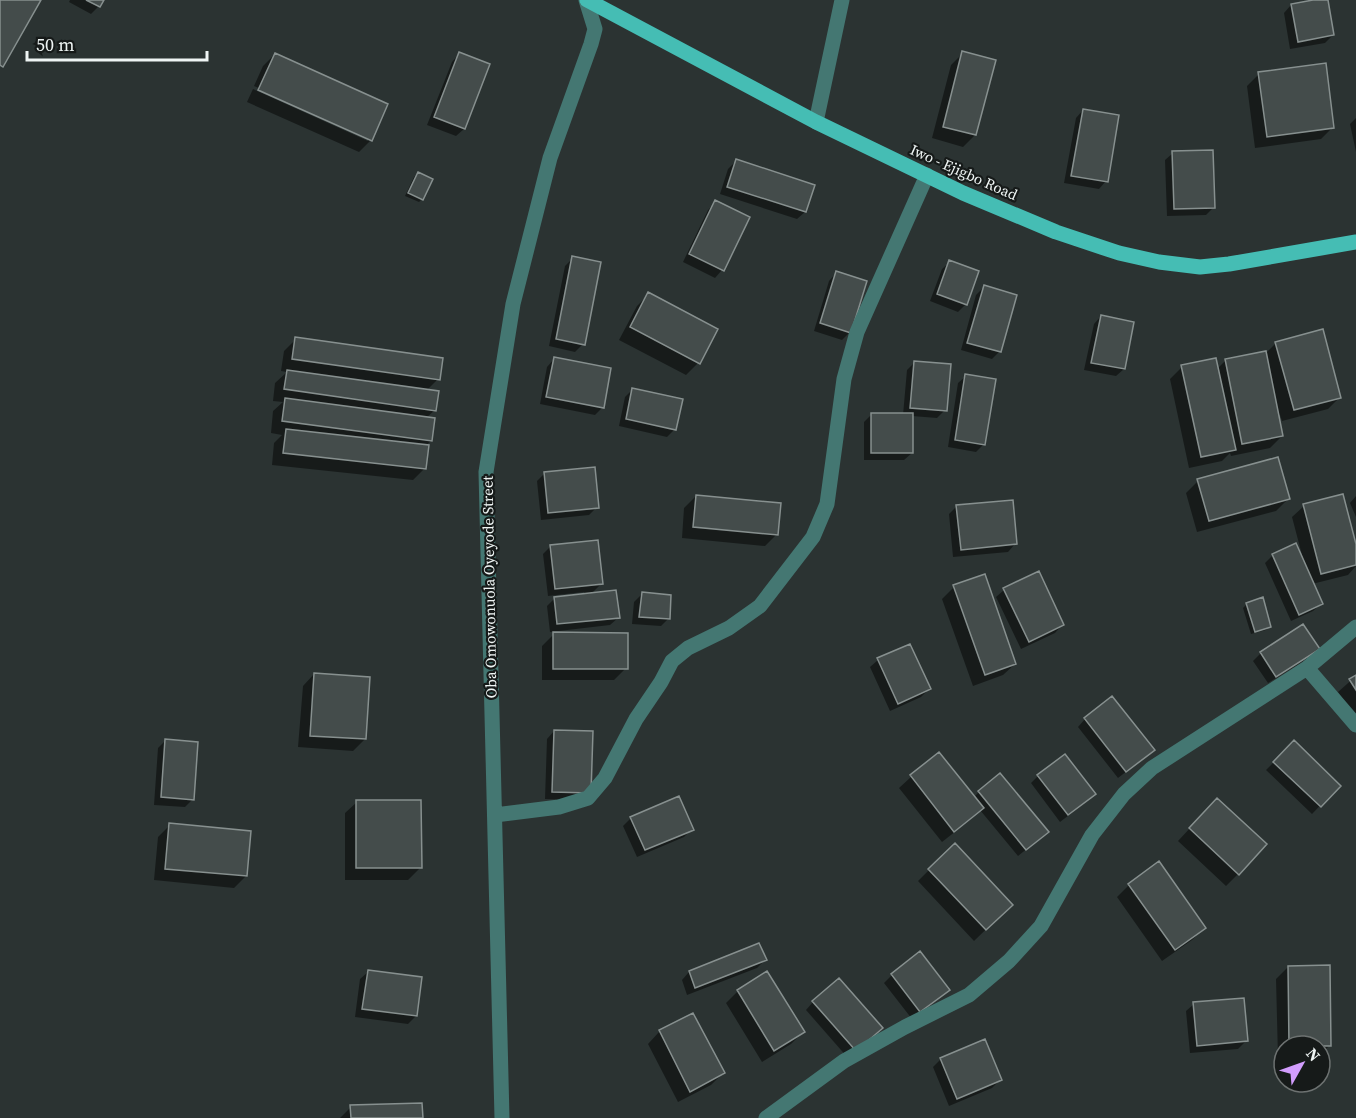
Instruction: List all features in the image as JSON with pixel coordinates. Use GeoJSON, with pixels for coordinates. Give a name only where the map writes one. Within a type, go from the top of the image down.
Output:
{"type":"FeatureCollection","features":[{"type":"Feature","properties":{"kind":"main road","name":"Iwo - Ejigbo Road"},"geometry":{"type":"LineString","coordinates":[[587,0],[816,122],[963,193],[1056,232],[1119,253],[1158,262],[1200,267],[1356,242]]}},
{"type":"Feature","properties":{"kind":"street","name":"Oba Omowonuola Oyeyode Street"},"geometry":{"type":"LineString","coordinates":[[502,1118],[486,472],[513,304],[550,158],[595,29],[587,0]]}},
{"type":"Feature","properties":{"kind":"street"},"geometry":{"type":"LineString","coordinates":[[816,122],[842,0]]}},
{"type":"Feature","properties":{"kind":"street"},"geometry":{"type":"LineString","coordinates":[[495,814],[559,807],[588,798],[605,778],[636,719],[672,661],[688,648],[729,628],[760,606],[813,537],[826,504],[844,379],[857,332],[927,175]]}},
{"type":"Feature","properties":{"kind":"street"},"geometry":{"type":"LineString","coordinates":[[766,1118],[844,1061],[969,995],[1009,961],[1041,926],[1092,835],[1124,794],[1152,768],[1306,668],[1356,627]]}},
{"type":"Feature","properties":{"kind":"street"},"geometry":{"type":"LineString","coordinates":[[1306,668],[1356,724]]}},
{"type":"Feature","properties":{"kind":"building"},"geometry":{"type":"Polygon","coordinates":[[[0,0],[41,0],[3,67],[0,65],[0,0]]]}},
{"type":"Feature","properties":{"kind":"building"},"geometry":{"type":"Polygon","coordinates":[[[86,0],[104,0],[100,7],[86,0]]]}},
{"type":"Feature","properties":{"kind":"building"},"geometry":{"type":"Polygon","coordinates":[[[1328,0],[1334,35],[1298,42],[1291,4],[1328,0]]]}},
{"type":"Feature","properties":{"kind":"building"},"geometry":{"type":"Polygon","coordinates":[[[962,51],[996,60],[976,135],[943,127],[962,51]]]}},
{"type":"Feature","properties":{"kind":"building"},"geometry":{"type":"Polygon","coordinates":[[[459,52],[490,64],[465,129],[434,117],[459,52]]]}},
{"type":"Feature","properties":{"kind":"building"},"geometry":{"type":"Polygon","coordinates":[[[275,53],[388,104],[372,141],[258,90],[275,53]]]}},
{"type":"Feature","properties":{"kind":"building"},"geometry":{"type":"Polygon","coordinates":[[[1326,63],[1334,128],[1267,137],[1258,72],[1326,63]]]}},
{"type":"Feature","properties":{"kind":"building"},"geometry":{"type":"Polygon","coordinates":[[[1083,109],[1119,115],[1108,182],[1071,176],[1083,109]]]}},
{"type":"Feature","properties":{"kind":"building"},"geometry":{"type":"Polygon","coordinates":[[[1213,150],[1215,208],[1174,209],[1172,151],[1213,150]]]}},
{"type":"Feature","properties":{"kind":"building"},"geometry":{"type":"Polygon","coordinates":[[[736,159],[815,185],[806,212],[727,187],[736,159]]]}},
{"type":"Feature","properties":{"kind":"building"},"geometry":{"type":"Polygon","coordinates":[[[418,172],[433,179],[423,200],[408,193],[418,172]]]}},
{"type":"Feature","properties":{"kind":"building"},"geometry":{"type":"Polygon","coordinates":[[[715,200],[750,217],[724,271],[689,254],[715,200]]]}},
{"type":"Feature","properties":{"kind":"building"},"geometry":{"type":"Polygon","coordinates":[[[572,256],[601,262],[585,345],[556,339],[572,256]]]}},
{"type":"Feature","properties":{"kind":"building"},"geometry":{"type":"Polygon","coordinates":[[[949,260],[979,271],[967,305],[937,294],[949,260]]]}},
{"type":"Feature","properties":{"kind":"building"},"geometry":{"type":"Polygon","coordinates":[[[836,271],[867,281],[851,333],[820,323],[836,271]]]}},
{"type":"Feature","properties":{"kind":"building"},"geometry":{"type":"Polygon","coordinates":[[[984,285],[1017,295],[1001,352],[967,343],[984,285]]]}},
{"type":"Feature","properties":{"kind":"building"},"geometry":{"type":"Polygon","coordinates":[[[648,292],[718,329],[700,364],[630,327],[648,292]]]}},
{"type":"Feature","properties":{"kind":"building"},"geometry":{"type":"Polygon","coordinates":[[[1101,315],[1134,322],[1125,369],[1091,363],[1101,315]]]}},
{"type":"Feature","properties":{"kind":"building"},"geometry":{"type":"Polygon","coordinates":[[[1323,329],[1341,398],[1294,410],[1275,342],[1323,329]]]}},
{"type":"Feature","properties":{"kind":"building"},"geometry":{"type":"Polygon","coordinates":[[[295,337],[443,358],[440,380],[292,359],[295,337]]]}},
{"type":"Feature","properties":{"kind":"building"},"geometry":{"type":"Polygon","coordinates":[[[1266,351],[1283,436],[1242,444],[1225,359],[1266,351]]]}},
{"type":"Feature","properties":{"kind":"building"},"geometry":{"type":"Polygon","coordinates":[[[554,357],[611,368],[604,408],[546,397],[554,357]]]}},
{"type":"Feature","properties":{"kind":"building"},"geometry":{"type":"Polygon","coordinates":[[[1216,358],[1236,450],[1201,457],[1181,365],[1216,358]]]}},
{"type":"Feature","properties":{"kind":"building"},"geometry":{"type":"Polygon","coordinates":[[[914,361],[951,364],[947,411],[910,408],[914,361]]]}},
{"type":"Feature","properties":{"kind":"building"},"geometry":{"type":"Polygon","coordinates":[[[287,370],[439,391],[436,411],[284,389],[287,370]]]}},
{"type":"Feature","properties":{"kind":"building"},"geometry":{"type":"Polygon","coordinates":[[[965,374],[996,379],[985,445],[955,440],[965,374]]]}},
{"type":"Feature","properties":{"kind":"building"},"geometry":{"type":"Polygon","coordinates":[[[632,388],[683,399],[676,430],[626,419],[632,388]]]}},
{"type":"Feature","properties":{"kind":"building"},"geometry":{"type":"Polygon","coordinates":[[[285,398],[435,418],[432,441],[282,421],[285,398]]]}},
{"type":"Feature","properties":{"kind":"building"},"geometry":{"type":"Polygon","coordinates":[[[871,413],[913,413],[913,453],[871,453],[871,413]]]}},
{"type":"Feature","properties":{"kind":"building"},"geometry":{"type":"Polygon","coordinates":[[[286,429],[429,445],[426,469],[283,453],[286,429]]]}},
{"type":"Feature","properties":{"kind":"building"},"geometry":{"type":"Polygon","coordinates":[[[1278,457],[1290,499],[1209,521],[1197,479],[1278,457]]]}},
{"type":"Feature","properties":{"kind":"building"},"geometry":{"type":"Polygon","coordinates":[[[595,467],[599,508],[548,513],[544,472],[595,467]]]}},
{"type":"Feature","properties":{"kind":"building"},"geometry":{"type":"Polygon","coordinates":[[[1343,494],[1356,544],[1356,565],[1321,574],[1303,504],[1343,494]]]}},
{"type":"Feature","properties":{"kind":"building"},"geometry":{"type":"Polygon","coordinates":[[[696,495],[781,503],[778,535],[693,527],[696,495]]]}},
{"type":"Feature","properties":{"kind":"building"},"geometry":{"type":"Polygon","coordinates":[[[1013,500],[1017,544],[961,550],[956,505],[1013,500]]]}},
{"type":"Feature","properties":{"kind":"building"},"geometry":{"type":"Polygon","coordinates":[[[598,540],[603,584],[555,589],[550,545],[598,540]]]}},
{"type":"Feature","properties":{"kind":"building"},"geometry":{"type":"Polygon","coordinates":[[[1296,543],[1323,604],[1299,615],[1272,554],[1296,543]]]}},
{"type":"Feature","properties":{"kind":"building"},"geometry":{"type":"Polygon","coordinates":[[[1039,571],[1064,625],[1029,642],[1003,588],[1039,571]]]}},
{"type":"Feature","properties":{"kind":"building"},"geometry":{"type":"Polygon","coordinates":[[[985,574],[1016,664],[985,675],[953,585],[985,574]]]}},
{"type":"Feature","properties":{"kind":"building"},"geometry":{"type":"Polygon","coordinates":[[[616,590],[620,618],[557,624],[554,597],[616,590]]]}},
{"type":"Feature","properties":{"kind":"building"},"geometry":{"type":"Polygon","coordinates":[[[642,592],[671,595],[670,619],[639,617],[642,592]]]}},
{"type":"Feature","properties":{"kind":"building"},"geometry":{"type":"Polygon","coordinates":[[[1263,597],[1271,627],[1255,632],[1246,603],[1263,597]]]}},
{"type":"Feature","properties":{"kind":"building"},"geometry":{"type":"Polygon","coordinates":[[[1303,624],[1320,649],[1276,677],[1260,652],[1303,624]]]}},
{"type":"Feature","properties":{"kind":"building"},"geometry":{"type":"Polygon","coordinates":[[[553,632],[628,633],[628,669],[553,669],[553,632]]]}},
{"type":"Feature","properties":{"kind":"building"},"geometry":{"type":"Polygon","coordinates":[[[910,644],[931,689],[898,704],[877,658],[910,644]]]}},
{"type":"Feature","properties":{"kind":"building"},"geometry":{"type":"Polygon","coordinates":[[[314,673],[370,677],[366,739],[310,736],[314,673]]]}},
{"type":"Feature","properties":{"kind":"building"},"geometry":{"type":"Polygon","coordinates":[[[1356,675],[1356,690],[1349,679],[1356,675]]]}},
{"type":"Feature","properties":{"kind":"building"},"geometry":{"type":"Polygon","coordinates":[[[1112,696],[1155,750],[1126,772],[1084,718],[1112,696]]]}},
{"type":"Feature","properties":{"kind":"building"},"geometry":{"type":"Polygon","coordinates":[[[554,730],[593,731],[591,793],[552,792],[554,730]]]}},
{"type":"Feature","properties":{"kind":"building"},"geometry":{"type":"Polygon","coordinates":[[[165,739],[198,742],[194,800],[161,797],[165,739]]]}},
{"type":"Feature","properties":{"kind":"building"},"geometry":{"type":"Polygon","coordinates":[[[1294,740],[1341,786],[1321,807],[1273,762],[1294,740]]]}},
{"type":"Feature","properties":{"kind":"building"},"geometry":{"type":"Polygon","coordinates":[[[939,752],[984,808],[954,832],[910,775],[939,752]]]}},
{"type":"Feature","properties":{"kind":"building"},"geometry":{"type":"Polygon","coordinates":[[[1065,754],[1096,794],[1068,815],[1037,775],[1065,754]]]}},
{"type":"Feature","properties":{"kind":"building"},"geometry":{"type":"Polygon","coordinates":[[[1000,773],[1049,832],[1026,850],[978,791],[1000,773]]]}},
{"type":"Feature","properties":{"kind":"building"},"geometry":{"type":"Polygon","coordinates":[[[679,796],[694,830],[645,850],[630,817],[679,796]]]}},
{"type":"Feature","properties":{"kind":"building"},"geometry":{"type":"Polygon","coordinates":[[[1217,798],[1267,844],[1239,875],[1189,828],[1217,798]]]}},
{"type":"Feature","properties":{"kind":"building"},"geometry":{"type":"Polygon","coordinates":[[[356,800],[421,800],[422,868],[356,868],[356,800]]]}},
{"type":"Feature","properties":{"kind":"building"},"geometry":{"type":"Polygon","coordinates":[[[169,823],[251,831],[247,876],[165,869],[169,823]]]}},
{"type":"Feature","properties":{"kind":"building"},"geometry":{"type":"Polygon","coordinates":[[[955,843],[1013,905],[986,930],[928,869],[955,843]]]}},
{"type":"Feature","properties":{"kind":"building"},"geometry":{"type":"Polygon","coordinates":[[[1159,861],[1206,928],[1175,950],[1128,884],[1159,861]]]}},
{"type":"Feature","properties":{"kind":"building"},"geometry":{"type":"Polygon","coordinates":[[[759,943],[767,960],[695,988],[689,971],[759,943]]]}},
{"type":"Feature","properties":{"kind":"building"},"geometry":{"type":"Polygon","coordinates":[[[920,951],[950,990],[920,1012],[891,974],[920,951]]]}},
{"type":"Feature","properties":{"kind":"building"},"geometry":{"type":"Polygon","coordinates":[[[1330,965],[1331,1034],[1289,1034],[1288,966],[1330,965]]]}},
{"type":"Feature","properties":{"kind":"building"},"geometry":{"type":"Polygon","coordinates":[[[368,970],[422,977],[417,1016],[362,1009],[368,970]]]}},
{"type":"Feature","properties":{"kind":"building"},"geometry":{"type":"Polygon","coordinates":[[[767,971],[805,1032],[774,1051],[737,990],[767,971]]]}},
{"type":"Feature","properties":{"kind":"building"},"geometry":{"type":"Polygon","coordinates":[[[839,978],[883,1028],[856,1051],[812,1001],[839,978]]]}},
{"type":"Feature","properties":{"kind":"building"},"geometry":{"type":"Polygon","coordinates":[[[1244,998],[1248,1041],[1197,1046],[1193,1002],[1244,998]]]}},
{"type":"Feature","properties":{"kind":"building"},"geometry":{"type":"Polygon","coordinates":[[[693,1013],[725,1073],[690,1092],[659,1030],[693,1013]]]}},
{"type":"Feature","properties":{"kind":"building"},"geometry":{"type":"Polygon","coordinates":[[[985,1039],[1002,1080],[957,1099],[940,1058],[985,1039]]]}},
{"type":"Feature","properties":{"kind":"building"},"geometry":{"type":"Polygon","coordinates":[[[422,1103],[423,1118],[351,1118],[350,1105],[422,1103]]]}}]}
